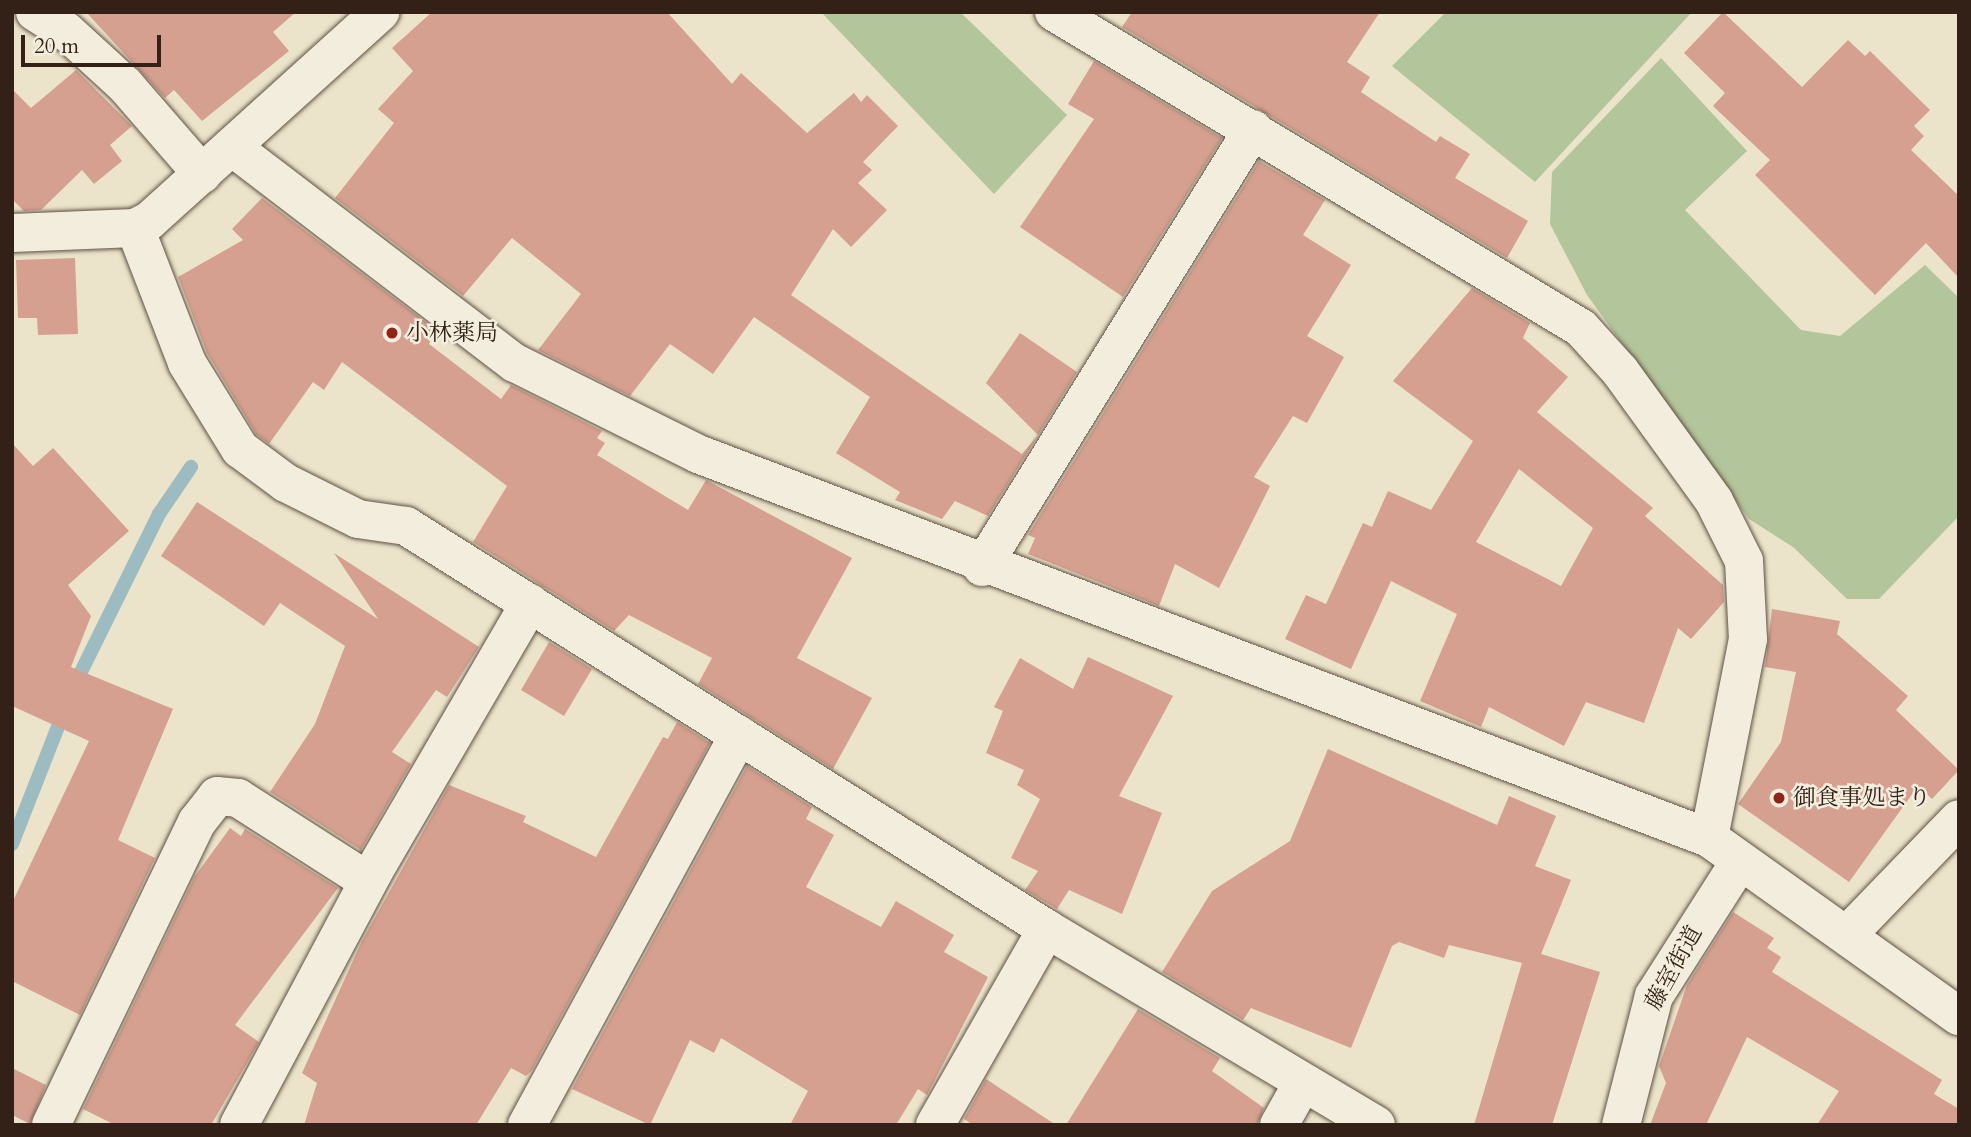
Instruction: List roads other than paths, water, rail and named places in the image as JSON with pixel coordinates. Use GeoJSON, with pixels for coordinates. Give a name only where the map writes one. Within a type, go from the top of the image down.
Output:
{"type":"FeatureCollection","features":[{"type":"Feature","properties":{"kind":"street"},"geometry":{"type":"LineString","coordinates":[[35,12],[66,31],[125,85],[202,174]]}},
{"type":"Feature","properties":{"kind":"street"},"geometry":{"type":"LineString","coordinates":[[12,233],[135,228],[202,174],[380,12]]}},
{"type":"Feature","properties":{"kind":"street"},"geometry":{"type":"LineString","coordinates":[[1054,12],[1581,328],[1714,501],[1744,561],[1748,639],[1709,838]]}},
{"type":"Feature","properties":{"kind":"street"},"geometry":{"type":"LineString","coordinates":[[982,567],[1253,129]]}},
{"type":"Feature","properties":{"kind":"street"},"geometry":{"type":"LineString","coordinates":[[232,146],[515,363],[698,454],[982,567],[1709,838],[1959,1016]]}},
{"type":"Feature","properties":{"kind":"street"},"geometry":{"type":"LineString","coordinates":[[135,228],[187,363],[240,449],[286,483],[358,519],[407,526],[1047,929],[1302,1084],[1376,1125]]}},
{"type":"Feature","properties":{"kind":"street"},"geometry":{"type":"LineString","coordinates":[[239,1125],[368,881],[530,603]]}},
{"type":"Feature","properties":{"kind":"street"},"geometry":{"type":"LineString","coordinates":[[527,1125],[739,735]]}},
{"type":"Feature","properties":{"kind":"street"},"geometry":{"type":"LineString","coordinates":[[51,1125],[197,822],[217,796],[238,798],[368,881]]}},
{"type":"Feature","properties":{"kind":"street"},"geometry":{"type":"LineString","coordinates":[[1847,934],[1959,819]]}},
{"type":"Feature","properties":{"kind":"street","name":"藤室街道"},"geometry":{"type":"LineString","coordinates":[[1621,1125],[1654,996],[1740,861]]}},
{"type":"Feature","properties":{"kind":"street"},"geometry":{"type":"LineString","coordinates":[[935,1125],[1047,929]]}},
{"type":"Feature","properties":{"kind":"street"},"geometry":{"type":"LineString","coordinates":[[1279,1125],[1302,1084]]}},
{"type":"Feature","properties":{"kind":"waterway"},"geometry":{"type":"LineString","coordinates":[[74,686],[159,514],[191,467]]}},
{"type":"Feature","properties":{"kind":"waterway"},"geometry":{"type":"LineString","coordinates":[[12,844],[64,711]]}},
{"type":"Feature","properties":{"kind":"place","name":"小林薬局"},"geometry":{"type":"Point","coordinates":[392,333]}},
{"type":"Feature","properties":{"kind":"place","name":"御食事処まり"},"geometry":{"type":"Point","coordinates":[1779,798]}}]}
